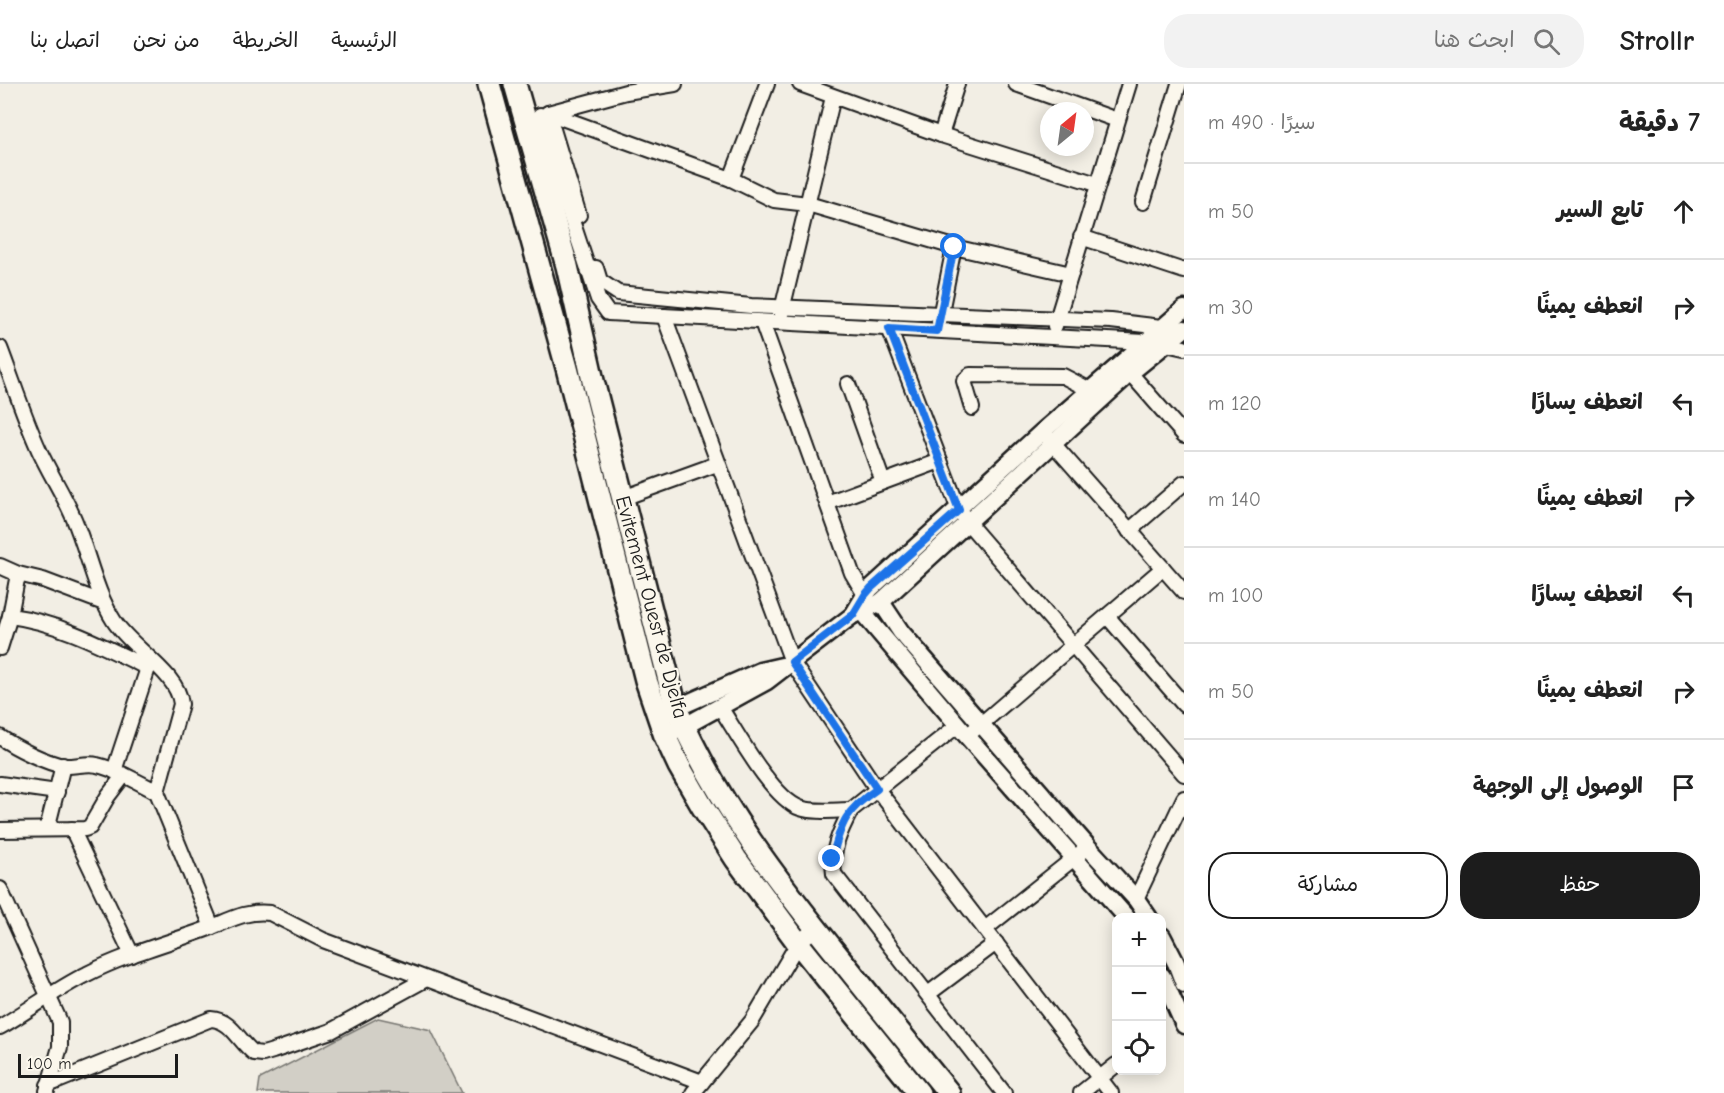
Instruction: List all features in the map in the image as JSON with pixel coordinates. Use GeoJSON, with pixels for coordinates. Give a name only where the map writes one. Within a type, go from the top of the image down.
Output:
{"type":"FeatureCollection","features":[{"type":"Feature","properties":{"kind":"highway"},"geometry":{"type":"LineString","coordinates":[[489,84],[567,368],[671,722],[679,766],[724,841],[798,943],[919,1093]]}},
{"type":"Feature","properties":{"kind":"highway","name":"Evitement Ouest de Djelfa"},"geometry":{"type":"LineString","coordinates":[[515,84],[538,116],[567,266],[623,498],[671,722],[696,753],[731,813],[759,854],[949,1093]]}},
{"type":"Feature","properties":{"kind":"street"},"geometry":{"type":"LineString","coordinates":[[538,116],[601,91],[675,84]]}},
{"type":"Feature","properties":{"kind":"street"},"geometry":{"type":"LineString","coordinates":[[730,179],[767,84]]}},
{"type":"Feature","properties":{"kind":"street"},"geometry":{"type":"LineString","coordinates":[[800,84],[940,135],[1097,184]]}},
{"type":"Feature","properties":{"kind":"street"},"geometry":{"type":"LineString","coordinates":[[940,135],[957,84]]}},
{"type":"Feature","properties":{"kind":"street"},"geometry":{"type":"LineString","coordinates":[[1016,84],[1117,120]]}},
{"type":"Feature","properties":{"kind":"street"},"geometry":{"type":"LineString","coordinates":[[1052,337],[1129,84]]}},
{"type":"Feature","properties":{"kind":"street"},"geometry":{"type":"LineString","coordinates":[[1143,202],[1179,84]]}},
{"type":"Feature","properties":{"kind":"street"},"geometry":{"type":"LineString","coordinates":[[779,322],[833,97]]}},
{"type":"Feature","properties":{"kind":"street"},"geometry":{"type":"LineString","coordinates":[[538,116],[730,179],[774,200],[808,204],[954,247],[1071,274]]}},
{"type":"Feature","properties":{"kind":"street"},"geometry":{"type":"LineString","coordinates":[[538,116],[600,281],[618,293],[783,307],[1111,321],[1183,330]]}},
{"type":"Feature","properties":{"kind":"street"},"geometry":{"type":"LineString","coordinates":[[538,116],[598,299],[608,313],[1145,342],[1184,348]]}},
{"type":"Feature","properties":{"kind":"street"},"geometry":{"type":"LineString","coordinates":[[1081,237],[1184,272]]}},
{"type":"Feature","properties":{"kind":"street"},"geometry":{"type":"LineString","coordinates":[[937,331],[954,247]]}},
{"type":"Feature","properties":{"kind":"street"},"geometry":{"type":"LineString","coordinates":[[671,722],[720,707],[767,681],[860,607],[1125,368],[1145,342],[1184,309]]}},
{"type":"Feature","properties":{"kind":"street"},"geometry":{"type":"LineString","coordinates":[[664,316],[789,663],[877,789],[1111,1093]]}},
{"type":"Feature","properties":{"kind":"street"},"geometry":{"type":"LineString","coordinates":[[762,321],[852,573],[860,607],[962,731],[1123,913]]}},
{"type":"Feature","properties":{"kind":"street"},"geometry":{"type":"LineString","coordinates":[[889,328],[963,516],[1184,774]]}},
{"type":"Feature","properties":{"kind":"street"},"geometry":{"type":"LineString","coordinates":[[1047,438],[1090,390],[1166,344],[1183,330]]}},
{"type":"Feature","properties":{"kind":"street"},"geometry":{"type":"LineString","coordinates":[[0,348],[39,452],[67,501],[76,523],[104,603],[114,622],[124,634],[150,664],[175,684],[180,694],[181,704],[157,792],[212,927]]}},
{"type":"Feature","properties":{"kind":"street"},"geometry":{"type":"LineString","coordinates":[[1125,368],[1184,435]]}},
{"type":"Feature","properties":{"kind":"street"},"geometry":{"type":"LineString","coordinates":[[972,408],[964,381],[970,375],[1063,376],[1090,390]]}},
{"type":"Feature","properties":{"kind":"street"},"geometry":{"type":"LineString","coordinates":[[848,384],[883,482]]}},
{"type":"Feature","properties":{"kind":"street"},"geometry":{"type":"LineString","coordinates":[[1047,438],[1183,588]]}},
{"type":"Feature","properties":{"kind":"street"},"geometry":{"type":"LineString","coordinates":[[827,502],[940,461]]}},
{"type":"Feature","properties":{"kind":"street"},"geometry":{"type":"LineString","coordinates":[[623,498],[717,464]]}},
{"type":"Feature","properties":{"kind":"street"},"geometry":{"type":"LineString","coordinates":[[1129,531],[1184,483]]}},
{"type":"Feature","properties":{"kind":"street"},"geometry":{"type":"LineString","coordinates":[[860,607],[881,602],[963,516]]}},
{"type":"Feature","properties":{"kind":"street"},"geometry":{"type":"LineString","coordinates":[[0,566],[104,603]]}},
{"type":"Feature","properties":{"kind":"street"},"geometry":{"type":"LineString","coordinates":[[1004,1093],[834,874],[832,859],[836,842],[851,810],[877,789],[962,731],[981,723],[1163,568]]}},
{"type":"Feature","properties":{"kind":"street"},"geometry":{"type":"LineString","coordinates":[[0,648],[10,616],[18,574]]}},
{"type":"Feature","properties":{"kind":"street"},"geometry":{"type":"LineString","coordinates":[[881,602],[901,632],[1136,899],[1146,913]]}},
{"type":"Feature","properties":{"kind":"street"},"geometry":{"type":"LineString","coordinates":[[10,616],[84,637],[150,664]]}},
{"type":"Feature","properties":{"kind":"street"},"geometry":{"type":"LineString","coordinates":[[1107,616],[1184,705]]}},
{"type":"Feature","properties":{"kind":"street"},"geometry":{"type":"LineString","coordinates":[[671,722],[760,671],[789,663]]}},
{"type":"Feature","properties":{"kind":"street"},"geometry":{"type":"LineString","coordinates":[[0,830],[90,827],[119,773],[150,664]]}},
{"type":"Feature","properties":{"kind":"street"},"geometry":{"type":"LineString","coordinates":[[720,707],[759,768],[792,804],[803,809],[851,810]]}},
{"type":"Feature","properties":{"kind":"street"},"geometry":{"type":"LineString","coordinates":[[0,737],[9,743],[63,765],[93,764],[119,773],[157,792]]}},
{"type":"Feature","properties":{"kind":"street"},"geometry":{"type":"LineString","coordinates":[[47,829],[63,765]]}},
{"type":"Feature","properties":{"kind":"street"},"geometry":{"type":"LineString","coordinates":[[0,784],[57,792]]}},
{"type":"Feature","properties":{"kind":"street"},"geometry":{"type":"LineString","coordinates":[[1136,899],[1184,798]]}},
{"type":"Feature","properties":{"kind":"street"},"geometry":{"type":"LineString","coordinates":[[72,829],[132,955]]}},
{"type":"Feature","properties":{"kind":"street"},"geometry":{"type":"LineString","coordinates":[[985,929],[1088,847]]}},
{"type":"Feature","properties":{"kind":"street"},"geometry":{"type":"LineString","coordinates":[[0,889],[60,1022],[60,1047],[47,1089]]}},
{"type":"Feature","properties":{"kind":"street"},"geometry":{"type":"LineString","coordinates":[[0,1027],[84,975],[233,917],[247,913],[270,914],[323,940],[426,979],[698,1090],[752,1021],[798,943],[816,928]]}},
{"type":"Feature","properties":{"kind":"street"},"geometry":{"type":"LineString","coordinates":[[928,994],[996,943]]}},
{"type":"Feature","properties":{"kind":"street"},"geometry":{"type":"LineString","coordinates":[[1166,945],[1184,984]]}},
{"type":"Feature","properties":{"kind":"street"},"geometry":{"type":"LineString","coordinates":[[47,1089],[211,1019],[218,1019],[229,1025],[254,1053],[273,1051],[331,1031],[426,979]]}},
{"type":"Feature","properties":{"kind":"street"},"geometry":{"type":"LineString","coordinates":[[1166,987],[1184,1025]]}},
{"type":"Feature","properties":{"kind":"street"},"geometry":{"type":"LineString","coordinates":[[1081,1093],[1112,1068]]}},
{"type":"Feature","properties":{"kind":"shaded area"},"geometry":{"type":"Polygon","coordinates":[[[378,1018],[431,1030],[462,1093],[258,1093],[260,1079],[378,1018]]]}},
{"type":"Feature","properties":{"kind":"route"},"geometry":{"type":"LineString","coordinates":[[832,859],[842,826],[851,810],[877,789],[792,662],[853,615],[871,588],[959,510],[889,328],[937,331],[954,247]]}}]}
